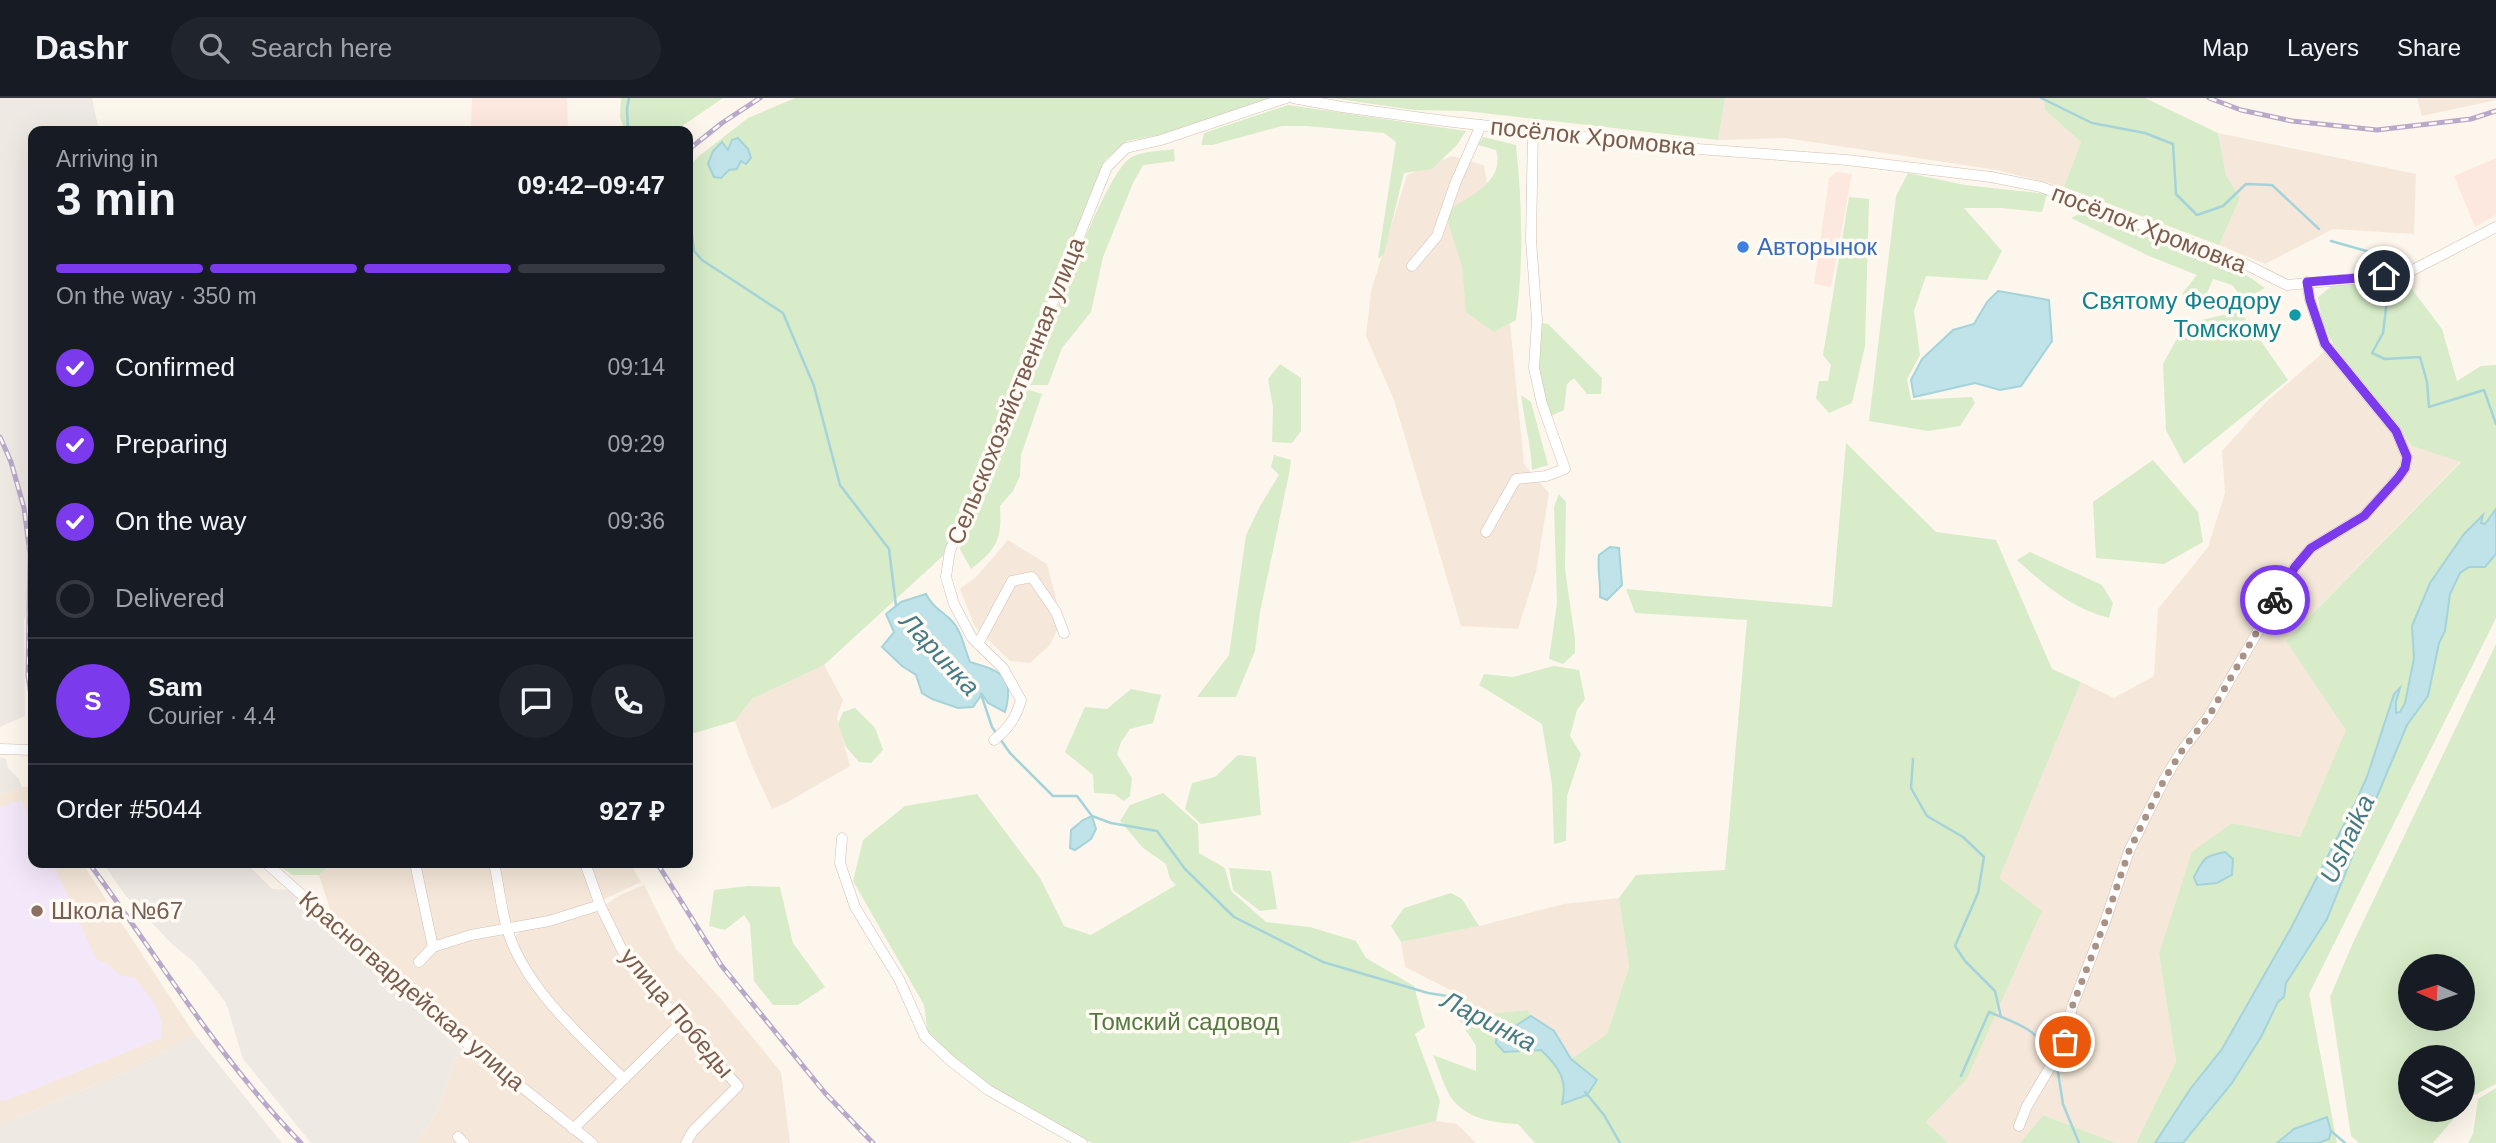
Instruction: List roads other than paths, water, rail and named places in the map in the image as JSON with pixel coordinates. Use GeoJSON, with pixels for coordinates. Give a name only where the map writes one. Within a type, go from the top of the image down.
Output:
{"type":"FeatureCollection","features":[{"type":"Feature","properties":{"kind":"street","name":"Сельскохозяйственная улица"},"geometry":{"type":"LineString","coordinates":[[993,740],[1003,733],[1017,713],[1021,700],[1003,668],[972,638],[954,604],[946,577],[950,550],[967,516],[1107,167],[1126,148],[1161,140],[1286,98]]}},
{"type":"Feature","properties":{"kind":"street","name":"посёлок Хромовка"},"geometry":{"type":"LineString","coordinates":[[1293,98],[1342,107],[1670,147],[1860,162],[2017,182],[2041,187],[2243,263],[2287,285],[2405,274],[2496,227]]}},
{"type":"Feature","properties":{"kind":"street"},"geometry":{"type":"LineString","coordinates":[[1412,266],[1437,236],[1455,184],[1481,125]]}},
{"type":"Feature","properties":{"kind":"street"},"geometry":{"type":"LineString","coordinates":[[1486,532],[1516,479],[1546,476],[1565,469],[1542,404],[1534,368],[1536,320],[1531,240],[1533,130]]}},
{"type":"Feature","properties":{"kind":"street"},"geometry":{"type":"LineString","coordinates":[[2019,1126],[2027,1105],[2065,1042],[2072,1007],[2129,851],[2165,778],[2183,749],[2209,716],[2295,567],[2311,548],[2364,516],[2405,468],[2407,457],[2396,431],[2325,344],[2310,300],[2307,282]]}},
{"type":"Feature","properties":{"kind":"street"},"geometry":{"type":"LineString","coordinates":[[978,643],[1012,581],[1032,577],[1056,612],[1064,633]]}},
{"type":"Feature","properties":{"kind":"street"},"geometry":{"type":"LineString","coordinates":[[0,749],[28,750]]}},
{"type":"Feature","properties":{"kind":"street"},"geometry":{"type":"LineString","coordinates":[[842,838],[840,863],[855,906],[899,979],[925,1037],[988,1090],[1082,1143]]}},
{"type":"Feature","properties":{"kind":"street","name":"Красногвардейская улица"},"geometry":{"type":"LineString","coordinates":[[272,868],[400,982],[440,1022],[592,1143]]}},
{"type":"Feature","properties":{"kind":"street","name":"Красногвардейская улица"},"geometry":{"type":"LineString","coordinates":[[416,868],[433,947]]}},
{"type":"Feature","properties":{"kind":"street"},"geometry":{"type":"LineString","coordinates":[[495,868],[507,930],[527,971],[577,1031],[624,1079]]}},
{"type":"Feature","properties":{"kind":"street","name":"улица Победы"},"geometry":{"type":"LineString","coordinates":[[587,868],[600,905],[623,952],[681,1023],[738,1086],[693,1131],[686,1143]]}},
{"type":"Feature","properties":{"kind":"street"},"geometry":{"type":"LineString","coordinates":[[419,962],[433,947],[471,935],[550,921],[600,905]]}},
{"type":"Feature","properties":{"kind":"street"},"geometry":{"type":"LineString","coordinates":[[573,1129],[681,1023]]}},
{"type":"Feature","properties":{"kind":"water"},"geometry":{"type":"Polygon","coordinates":[[[738,138],[748,149],[751,158],[746,164],[741,161],[737,169],[729,170],[721,178],[714,177],[708,164],[713,151],[722,142],[728,150],[732,140],[738,138]]]}},
{"type":"Feature","properties":{"kind":"water"},"geometry":{"type":"Polygon","coordinates":[[[1998,291],[2049,300],[2052,341],[2021,386],[2000,390],[1975,383],[1914,397],[1911,380],[1922,359],[1953,330],[1974,324],[1987,302],[1998,291]]]}},
{"type":"Feature","properties":{"kind":"water","name":"Ushaika"},"geometry":{"type":"Polygon","coordinates":[[[2496,509],[2496,554],[2485,567],[2469,567],[2460,573],[2450,594],[2445,631],[2439,643],[2428,696],[2407,725],[2366,823],[2356,836],[2356,847],[2327,919],[2286,983],[2284,997],[2278,1002],[2261,1037],[2232,1083],[2183,1143],[2155,1143],[2191,1088],[2222,1049],[2291,928],[2367,777],[2394,694],[2400,688],[2396,713],[2400,712],[2405,703],[2414,658],[2412,626],[2430,583],[2464,534],[2483,515],[2481,523],[2485,524],[2496,509]]]}},
{"type":"Feature","properties":{"kind":"water"},"geometry":{"type":"Polygon","coordinates":[[[1610,547],[1619,548],[1622,585],[1607,600],[1600,597],[1599,555],[1610,547]]]}},
{"type":"Feature","properties":{"kind":"water"},"geometry":{"type":"Polygon","coordinates":[[[926,594],[957,628],[970,662],[1003,677],[1008,691],[1005,712],[988,703],[982,694],[973,707],[958,708],[932,699],[922,693],[916,675],[882,647],[894,632],[886,614],[901,602],[926,594]]]}},
{"type":"Feature","properties":{"kind":"water"},"geometry":{"type":"Polygon","coordinates":[[[1092,816],[1096,829],[1091,839],[1075,850],[1070,848],[1071,830],[1092,816]]]}},
{"type":"Feature","properties":{"kind":"water"},"geometry":{"type":"Polygon","coordinates":[[[2225,852],[2233,859],[2232,875],[2217,883],[2197,885],[2194,877],[2203,862],[2213,855],[2225,852]]]}},
{"type":"Feature","properties":{"kind":"water"},"geometry":{"type":"Polygon","coordinates":[[[1531,1016],[1554,1031],[1571,1059],[1597,1080],[1587,1095],[1562,1104],[1563,1081],[1553,1062],[1541,1050],[1504,1052],[1496,1043],[1497,1028],[1515,1026],[1531,1016]]]}},
{"type":"Feature","properties":{"kind":"water"},"geometry":{"type":"Polygon","coordinates":[[[2327,1117],[2331,1131],[2329,1139],[2318,1143],[2277,1143],[2294,1129],[2327,1117]]]}},
{"type":"Feature","properties":{"kind":"waterway","name":"Ларинка"},"geometry":{"type":"LineString","coordinates":[[628,126],[629,98]]}},
{"type":"Feature","properties":{"kind":"waterway"},"geometry":{"type":"LineString","coordinates":[[2041,98],[2092,123],[2145,133],[2173,144],[2176,194],[2197,215],[2223,206],[2246,184],[2272,185],[2319,229]]}},
{"type":"Feature","properties":{"kind":"waterway"},"geometry":{"type":"LineString","coordinates":[[2331,241],[2377,254],[2386,262]]}},
{"type":"Feature","properties":{"kind":"waterway","name":"Ларинка"},"geometry":{"type":"LineString","coordinates":[[693,243],[694,251],[702,260],[783,313],[814,386],[840,485],[889,549],[896,606]]}},
{"type":"Feature","properties":{"kind":"waterway"},"geometry":{"type":"LineString","coordinates":[[2388,293],[2383,333],[2372,353],[2385,359],[2420,357],[2427,382],[2429,407],[2484,390],[2496,424]]}},
{"type":"Feature","properties":{"kind":"waterway","name":"Ларинка"},"geometry":{"type":"LineString","coordinates":[[981,694],[996,733]]}},
{"type":"Feature","properties":{"kind":"waterway","name":"Ларинка"},"geometry":{"type":"LineString","coordinates":[[1000,739],[1010,753],[1053,796],[1077,796],[1092,816],[1111,823],[1157,831],[1185,869],[1234,917],[1323,962],[1428,993],[1447,996],[1477,1020],[1497,1028]]}},
{"type":"Feature","properties":{"kind":"waterway"},"geometry":{"type":"LineString","coordinates":[[1913,759],[1911,788],[1927,816],[1963,837],[1984,857],[1978,893],[1955,946],[1965,961],[1995,991],[2001,1017]]}},
{"type":"Feature","properties":{"kind":"waterway"},"geometry":{"type":"LineString","coordinates":[[1961,1076],[1989,1012],[2034,1034],[2045,1049],[2048,1059]]}},
{"type":"Feature","properties":{"kind":"waterway"},"geometry":{"type":"LineString","coordinates":[[2057,1066],[2063,1104],[2079,1143]]}},
{"type":"Feature","properties":{"kind":"waterway","name":"Ларинка"},"geometry":{"type":"LineString","coordinates":[[1585,1092],[1604,1115],[1620,1143]]}},
{"type":"Feature","properties":{"kind":"waterway"},"geometry":{"type":"LineString","coordinates":[[2331,1131],[2345,1143]]}},
{"type":"Feature","properties":{"kind":"railway"},"geometry":{"type":"LineString","coordinates":[[693,146],[760,98]]}},
{"type":"Feature","properties":{"kind":"railway"},"geometry":{"type":"LineString","coordinates":[[2209,98],[2241,110],[2292,121],[2377,130],[2471,119],[2496,111]]}},
{"type":"Feature","properties":{"kind":"railway"},"geometry":{"type":"LineString","coordinates":[[0,437],[11,462],[24,508],[28,539]]}},
{"type":"Feature","properties":{"kind":"railway"},"geometry":{"type":"LineString","coordinates":[[93,868],[216,1042],[271,1111],[301,1143]]}},
{"type":"Feature","properties":{"kind":"railway"},"geometry":{"type":"LineString","coordinates":[[660,868],[721,965],[825,1093],[873,1143]]}},
{"type":"Feature","properties":{"kind":"place","name":"Авторынок"},"geometry":{"type":"Point","coordinates":[1743,247]}},
{"type":"Feature","properties":{"kind":"place","name":"Святому Феодору Томскому"},"geometry":{"type":"Point","coordinates":[2295,315]}},
{"type":"Feature","properties":{"kind":"place","name":"Школа №67"},"geometry":{"type":"Point","coordinates":[37,911]}},
{"type":"Feature","properties":{"kind":"park label","name":"Томский садовод"},"geometry":{"type":"Point","coordinates":[1184,1022]}}]}
